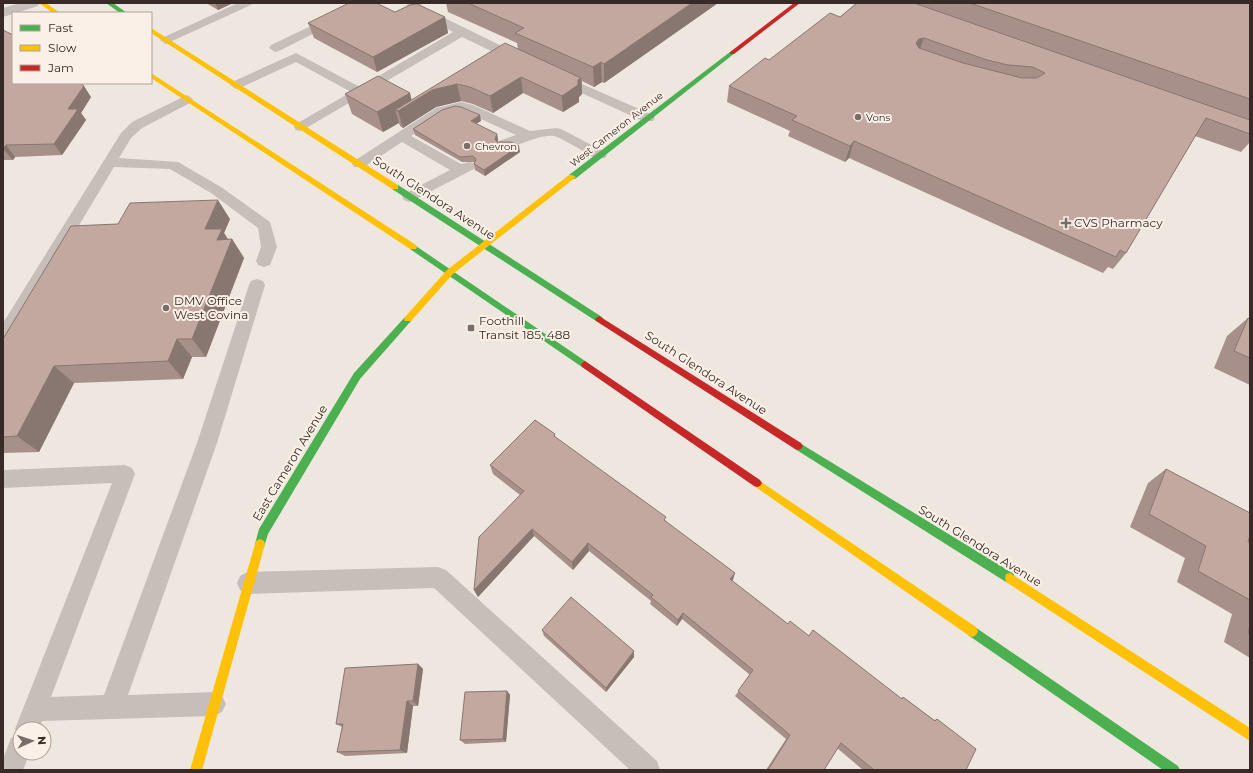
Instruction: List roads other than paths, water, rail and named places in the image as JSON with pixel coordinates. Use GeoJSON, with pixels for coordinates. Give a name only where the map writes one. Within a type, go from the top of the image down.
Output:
{"type":"FeatureCollection","features":[{"type":"Feature","properties":{"kind":"main road"},"geometry":{"type":"LineString","coordinates":[[42,3],[56,12]]}},
{"type":"Feature","properties":{"kind":"main road"},"geometry":{"type":"LineString","coordinates":[[109,3],[122,12]]}},
{"type":"Feature","properties":{"kind":"main road","name":"West Cameron Avenue"},"geometry":{"type":"LineString","coordinates":[[450,272],[797,3]]}},
{"type":"Feature","properties":{"kind":"main road","name":"South Glendora Avenue"},"geometry":{"type":"LineString","coordinates":[[152,31],[753,418],[1034,593],[1250,735]]}},
{"type":"Feature","properties":{"kind":"main road"},"geometry":{"type":"LineString","coordinates":[[152,76],[450,272],[1174,770]]}},
{"type":"Feature","properties":{"kind":"main road","name":"East Cameron Avenue"},"geometry":{"type":"LineString","coordinates":[[196,770],[263,532],[357,376],[450,272]]}},
{"type":"Feature","properties":{"kind":"street"},"geometry":{"type":"LineString","coordinates":[[3,13],[33,3]]}},
{"type":"Feature","properties":{"kind":"lane"},"geometry":{"type":"LineString","coordinates":[[166,40],[247,3]]}},
{"type":"Feature","properties":{"kind":"lane"},"geometry":{"type":"LineString","coordinates":[[275,48],[368,3]]}},
{"type":"Feature","properties":{"kind":"lane"},"geometry":{"type":"LineString","coordinates":[[417,3],[412,6],[529,64]]}},
{"type":"Feature","properties":{"kind":"lane"},"geometry":{"type":"LineString","coordinates":[[301,127],[462,32]]}},
{"type":"Feature","properties":{"kind":"lane"},"geometry":{"type":"LineString","coordinates":[[236,85],[296,57],[361,92]]}},
{"type":"Feature","properties":{"kind":"lane"},"geometry":{"type":"LineString","coordinates":[[550,74],[648,118]]}},
{"type":"Feature","properties":{"kind":"lane"},"geometry":{"type":"LineString","coordinates":[[3,337],[126,136],[137,125],[187,99]]}},
{"type":"Feature","properties":{"kind":"lane"},"geometry":{"type":"LineString","coordinates":[[359,164],[441,111],[461,105],[528,135]]}},
{"type":"Feature","properties":{"kind":"lane"},"geometry":{"type":"LineString","coordinates":[[504,144],[528,135],[556,132],[600,155]]}},
{"type":"Feature","properties":{"kind":"lane"},"geometry":{"type":"LineString","coordinates":[[402,137],[465,168],[408,197]]}},
{"type":"Feature","properties":{"kind":"lane"},"geometry":{"type":"LineString","coordinates":[[109,162],[173,165],[216,190],[265,226],[269,246],[264,261]]}},
{"type":"Feature","properties":{"kind":"lane"},"geometry":{"type":"LineString","coordinates":[[112,706],[207,443],[257,285]]}},
{"type":"Feature","properties":{"kind":"lane"},"geometry":{"type":"LineString","coordinates":[[3,479],[125,474],[31,719]]}},
{"type":"Feature","properties":{"kind":"lane"},"geometry":{"type":"LineString","coordinates":[[248,583],[438,577],[648,770]]}},
{"type":"Feature","properties":{"kind":"lane"},"geometry":{"type":"LineString","coordinates":[[31,719],[112,706],[214,704]]}},
{"type":"Feature","properties":{"kind":"place","name":"Vons"},"geometry":{"type":"Point","coordinates":[858,117]}},
{"type":"Feature","properties":{"kind":"place","name":"Chevron"},"geometry":{"type":"Point","coordinates":[467,146]}},
{"type":"Feature","properties":{"kind":"place","name":"CVS Pharmacy"},"geometry":{"type":"Point","coordinates":[1066,223]}},
{"type":"Feature","properties":{"kind":"place","name":"DMV Office West Covina"},"geometry":{"type":"Point","coordinates":[166,308]}},
{"type":"Feature","properties":{"kind":"place","name":"Foothill Transit 185, 488"},"geometry":{"type":"Point","coordinates":[471,328]}}]}
